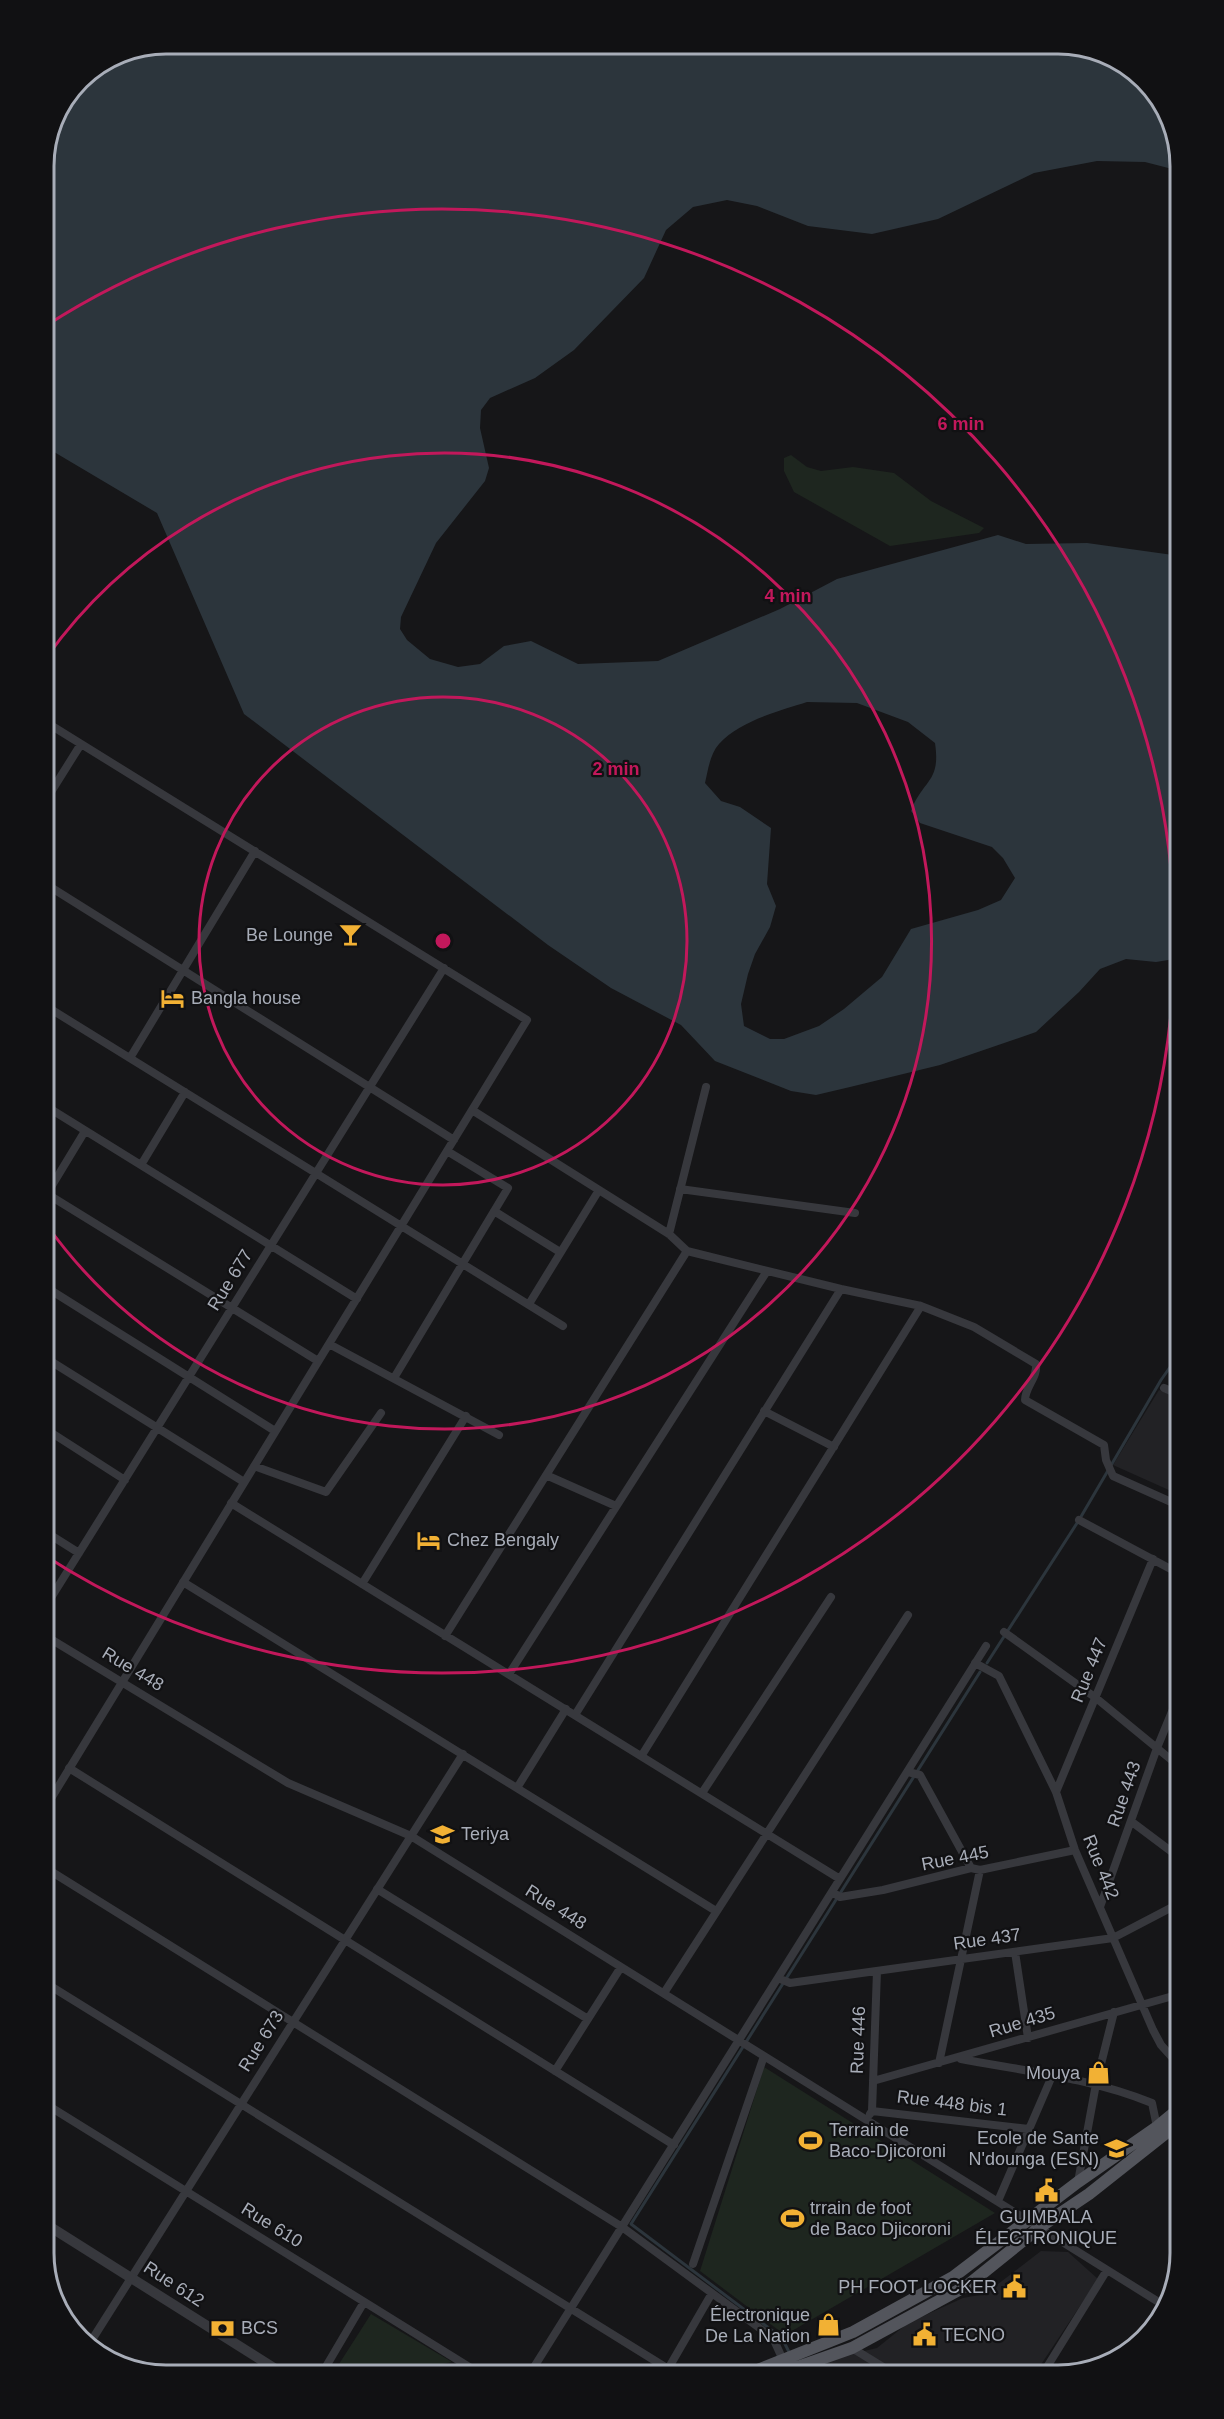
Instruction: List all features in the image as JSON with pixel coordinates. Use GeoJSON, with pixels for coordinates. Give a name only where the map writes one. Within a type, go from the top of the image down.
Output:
{"type":"FeatureCollection","features":[{"type":"Feature","properties":{"kind":"main road"},"geometry":{"type":"LineString","coordinates":[[770,2365],[853,2332],[953,2277],[1078,2182],[1170,2116]]}},
{"type":"Feature","properties":{"kind":"main road"},"geometry":{"type":"LineString","coordinates":[[804,2365],[852,2348],[968,2285],[1040,2227],[1089,2194],[1170,2130]]}},
{"type":"Feature","properties":{"kind":"street"},"geometry":{"type":"LineString","coordinates":[[54,727],[527,1020],[54,1793]]}},
{"type":"Feature","properties":{"kind":"street"},"geometry":{"type":"LineString","coordinates":[[54,787],[81,744]]}},
{"type":"Feature","properties":{"kind":"street"},"geometry":{"type":"LineString","coordinates":[[130,1058],[255,851]]}},
{"type":"Feature","properties":{"kind":"street"},"geometry":{"type":"LineString","coordinates":[[54,889],[454,1140]]}},
{"type":"Feature","properties":{"kind":"street","name":"Rue 677"},"geometry":{"type":"LineString","coordinates":[[54,1593],[444,968]]}},
{"type":"Feature","properties":{"kind":"street"},"geometry":{"type":"LineString","coordinates":[[54,1011],[563,1326]]}},
{"type":"Feature","properties":{"kind":"street"},"geometry":{"type":"LineString","coordinates":[[669,1234],[706,1087]]}},
{"type":"Feature","properties":{"kind":"street"},"geometry":{"type":"LineString","coordinates":[[141,1165],[185,1092]]}},
{"type":"Feature","properties":{"kind":"street"},"geometry":{"type":"LineString","coordinates":[[472,1110],[669,1234],[687,1251],[921,1306],[974,1327],[1036,1364],[1037,1369],[1025,1393],[1025,1400],[1104,1445],[1106,1460],[1112,1475],[1170,1501]]}},
{"type":"Feature","properties":{"kind":"street"},"geometry":{"type":"LineString","coordinates":[[54,1111],[357,1299]]}},
{"type":"Feature","properties":{"kind":"street"},"geometry":{"type":"LineString","coordinates":[[54,1180],[85,1131]]}},
{"type":"Feature","properties":{"kind":"street"},"geometry":{"type":"LineString","coordinates":[[394,1378],[508,1188],[447,1151]]}},
{"type":"Feature","properties":{"kind":"street"},"geometry":{"type":"LineString","coordinates":[[680,1189],[855,1213]]}},
{"type":"Feature","properties":{"kind":"street"},"geometry":{"type":"LineString","coordinates":[[529,1304],[599,1190]]}},
{"type":"Feature","properties":{"kind":"street"},"geometry":{"type":"LineString","coordinates":[[54,1199],[318,1361]]}},
{"type":"Feature","properties":{"kind":"street"},"geometry":{"type":"LineString","coordinates":[[494,1211],[561,1252]]}},
{"type":"Feature","properties":{"kind":"street"},"geometry":{"type":"LineString","coordinates":[[446,1636],[687,1251]]}},
{"type":"Feature","properties":{"kind":"street"},"geometry":{"type":"LineString","coordinates":[[509,1674],[767,1271]]}},
{"type":"Feature","properties":{"kind":"street"},"geometry":{"type":"LineString","coordinates":[[574,1714],[841,1289]]}},
{"type":"Feature","properties":{"kind":"street"},"geometry":{"type":"LineString","coordinates":[[54,1293],[275,1431]]}},
{"type":"Feature","properties":{"kind":"street"},"geometry":{"type":"LineString","coordinates":[[642,1755],[921,1306]]}},
{"type":"Feature","properties":{"kind":"street"},"geometry":{"type":"LineString","coordinates":[[329,1344],[500,1435]]}},
{"type":"Feature","properties":{"kind":"street"},"geometry":{"type":"LineString","coordinates":[[54,1363],[244,1482]]}},
{"type":"Feature","properties":{"kind":"street"},"geometry":{"type":"LineString","coordinates":[[1164,1388],[1170,1391]]}},
{"type":"Feature","properties":{"kind":"street"},"geometry":{"type":"LineString","coordinates":[[764,1411],[834,1447]]}},
{"type":"Feature","properties":{"kind":"street"},"geometry":{"type":"LineString","coordinates":[[254,1466],[326,1492],[381,1413]]}},
{"type":"Feature","properties":{"kind":"street"},"geometry":{"type":"LineString","coordinates":[[362,1584],[466,1416]]}},
{"type":"Feature","properties":{"kind":"street"},"geometry":{"type":"LineString","coordinates":[[54,1434],[125,1480]]}},
{"type":"Feature","properties":{"kind":"street"},"geometry":{"type":"LineString","coordinates":[[546,1475],[616,1506]]}},
{"type":"Feature","properties":{"kind":"street"},"geometry":{"type":"LineString","coordinates":[[231,1503],[840,1879]]}},
{"type":"Feature","properties":{"kind":"street"},"geometry":{"type":"LineString","coordinates":[[1079,1520],[1170,1568]]}},
{"type":"Feature","properties":{"kind":"street"},"geometry":{"type":"LineString","coordinates":[[54,1537],[79,1553]]}},
{"type":"Feature","properties":{"kind":"street","name":"Rue 447"},"geometry":{"type":"LineString","coordinates":[[1056,1792],[1153,1559]]}},
{"type":"Feature","properties":{"kind":"street"},"geometry":{"type":"LineString","coordinates":[[183,1582],[716,1911]]}},
{"type":"Feature","properties":{"kind":"street"},"geometry":{"type":"LineString","coordinates":[[702,1793],[831,1597]]}},
{"type":"Feature","properties":{"kind":"street"},"geometry":{"type":"LineString","coordinates":[[664,1993],[908,1615]]}},
{"type":"Feature","properties":{"kind":"street"},"geometry":{"type":"LineString","coordinates":[[1004,1632],[1096,1698],[1170,1759]]}},
{"type":"Feature","properties":{"kind":"street","name":"Rue 448"},"geometry":{"type":"LineString","coordinates":[[54,1641],[288,1783],[411,1836],[1159,2302]]}},
{"type":"Feature","properties":{"kind":"street"},"geometry":{"type":"LineString","coordinates":[[535,2365],[739,2041],[783,1980],[836,1895],[840,1879],[986,1646]]}},
{"type":"Feature","properties":{"kind":"street","name":"Rue 442"},"geometry":{"type":"LineString","coordinates":[[975,1663],[999,1676],[1056,1792],[1075,1850],[1113,1938],[1161,2045],[1170,2055]]}},
{"type":"Feature","properties":{"kind":"street"},"geometry":{"type":"LineString","coordinates":[[517,1788],[566,1709]]}},
{"type":"Feature","properties":{"kind":"street","name":"Rue 443"},"geometry":{"type":"LineString","coordinates":[[1100,1907],[1157,1748],[1170,1719]]}},
{"type":"Feature","properties":{"kind":"street","name":"Rue 673"},"geometry":{"type":"LineString","coordinates":[[93,2338],[463,1754]]}},
{"type":"Feature","properties":{"kind":"street"},"geometry":{"type":"LineString","coordinates":[[69,1768],[674,2145]]}},
{"type":"Feature","properties":{"kind":"street"},"geometry":{"type":"LineString","coordinates":[[908,1772],[920,1775],[975,1869],[961,1960],[939,2063]]}},
{"type":"Feature","properties":{"kind":"street"},"geometry":{"type":"LineString","coordinates":[[1132,1822],[1170,1850]]}},
{"type":"Feature","properties":{"kind":"street","name":"Rue 445"},"geometry":{"type":"LineString","coordinates":[[836,1895],[883,1890],[1075,1850]]}},
{"type":"Feature","properties":{"kind":"street"},"geometry":{"type":"LineString","coordinates":[[54,1873],[622,2227],[773,2338],[783,2360]]}},
{"type":"Feature","properties":{"kind":"street"},"geometry":{"type":"LineString","coordinates":[[377,1889],[588,2019]]}},
{"type":"Feature","properties":{"kind":"street","name":"Rue 437"},"geometry":{"type":"LineString","coordinates":[[783,1980],[877,1971],[1113,1938],[1170,1908]]}},
{"type":"Feature","properties":{"kind":"street"},"geometry":{"type":"LineString","coordinates":[[1015,1952],[1028,2038]]}},
{"type":"Feature","properties":{"kind":"street"},"geometry":{"type":"LineString","coordinates":[[555,2071],[621,1967]]}},
{"type":"Feature","properties":{"kind":"street","name":"Rue 446"},"geometry":{"type":"LineString","coordinates":[[872,2110],[877,1971]]}},
{"type":"Feature","properties":{"kind":"street"},"geometry":{"type":"LineString","coordinates":[[54,1988],[662,2365]]}},
{"type":"Feature","properties":{"kind":"street","name":"Rue 435"},"geometry":{"type":"LineString","coordinates":[[873,2081],[958,2059],[1170,1997]]}},
{"type":"Feature","properties":{"kind":"street"},"geometry":{"type":"LineString","coordinates":[[1078,2182],[1096,2084],[1114,2012]]}},
{"type":"Feature","properties":{"kind":"street"},"geometry":{"type":"LineString","coordinates":[[693,2264],[764,2056]]}},
{"type":"Feature","properties":{"kind":"street"},"geometry":{"type":"LineString","coordinates":[[958,2059],[1096,2084],[1152,2103],[1157,2127]]}},
{"type":"Feature","properties":{"kind":"street"},"geometry":{"type":"LineString","coordinates":[[998,2201],[1052,2076]]}},
{"type":"Feature","properties":{"kind":"street","name":"Rue 610"},"geometry":{"type":"LineString","coordinates":[[54,2109],[466,2365]]}},
{"type":"Feature","properties":{"kind":"street"},"geometry":{"type":"LineString","coordinates":[[866,2120],[872,2110]]}},
{"type":"Feature","properties":{"kind":"street","name":"Rue 448 bis 1"},"geometry":{"type":"LineString","coordinates":[[872,2110],[1029,2129]]}},
{"type":"Feature","properties":{"kind":"street","name":"Rue 612"},"geometry":{"type":"LineString","coordinates":[[54,2229],[269,2365]]}},
{"type":"Feature","properties":{"kind":"street"},"geometry":{"type":"LineString","coordinates":[[1049,2365],[1107,2270]]}},
{"type":"Feature","properties":{"kind":"street"},"geometry":{"type":"LineString","coordinates":[[670,2365],[712,2293]]}},
{"type":"Feature","properties":{"kind":"street"},"geometry":{"type":"LineString","coordinates":[[327,2365],[364,2302]]}},
{"type":"Feature","properties":{"kind":"street"},"geometry":{"type":"LineString","coordinates":[[852,2348],[880,2365]]}},
{"type":"Feature","properties":{"kind":"shaded area"},"geometry":{"type":"Polygon","coordinates":[[[166,54],[1066,54],[1094,60],[1108,66],[1137,87],[1155,110],[1162,123],[1168,144],[1170,168],[1145,162],[1097,161],[1034,173],[938,219],[872,234],[808,226],[757,206],[727,200],[693,207],[666,230],[644,278],[574,350],[535,378],[490,398],[481,410],[480,428],[489,468],[485,481],[436,543],[401,617],[400,629],[407,640],[430,659],[458,667],[480,664],[504,646],[531,641],[578,664],[658,661],[780,609],[837,579],[998,535],[1026,544],[1087,543],[1170,555],[1170,960],[1156,962],[1126,959],[1100,969],[1036,1032],[940,1065],[816,1095],[791,1091],[715,1061],[681,1025],[611,988],[548,945],[244,714],[157,513],[54,452],[55,151],[60,130],[77,98],[92,82],[116,66],[144,56],[166,54]],[[807,702],[749,723],[728,736],[713,752],[705,783],[721,801],[740,807],[771,828],[767,884],[776,906],[770,927],[755,954],[741,1004],[744,1026],[770,1039],[784,1039],[819,1026],[844,1009],[882,977],[911,929],[978,910],[1001,900],[1015,878],[1003,858],[992,847],[920,823],[911,811],[933,774],[936,756],[935,743],[908,722],[857,703],[807,702]]]}},
{"type":"Feature","properties":{"kind":"shaded area"},"geometry":{"type":"Polygon","coordinates":[[[791,455],[807,467],[821,471],[853,467],[894,473],[931,501],[984,528],[979,533],[890,546],[794,492],[784,471],[784,458],[791,455]]]}},
{"type":"Feature","properties":{"kind":"shaded area"},"geometry":{"type":"Polygon","coordinates":[[[1159,1390],[1170,1395],[1170,1491],[1113,1465],[1159,1390]]]}},
{"type":"Feature","properties":{"kind":"shaded area","name":"Terrain de Baco-Djicoroni"},"geometry":{"type":"Polygon","coordinates":[[[764,2067],[995,2213],[785,2335],[700,2271],[764,2067]]]}},
{"type":"Feature","properties":{"kind":"shaded area"},"geometry":{"type":"Polygon","coordinates":[[[1041,2251],[1068,2252],[1098,2279],[1041,2365],[822,2365],[843,2356],[877,2348],[908,2323],[963,2298],[985,2294],[1041,2251]]]}},
{"type":"Feature","properties":{"kind":"shaded area"},"geometry":{"type":"Polygon","coordinates":[[[371,2314],[452,2362],[438,2365],[338,2365],[371,2314]]]}},
{"type":"Feature","properties":{"kind":"waterway"},"geometry":{"type":"LineString","coordinates":[[987,1663],[1079,1520],[1170,1367]]}},
{"type":"Feature","properties":{"kind":"waterway"},"geometry":{"type":"LineString","coordinates":[[789,2352],[782,2338],[631,2224],[980,1672]]}},
{"type":"Feature","properties":{"kind":"place","name":"Be Lounge"},"geometry":{"type":"Point","coordinates":[351,935]}},
{"type":"Feature","properties":{"kind":"place","name":"Bangla house"},"geometry":{"type":"Point","coordinates":[173,998]}},
{"type":"Feature","properties":{"kind":"place","name":"Chez Bengaly"},"geometry":{"type":"Point","coordinates":[429,1540]}},
{"type":"Feature","properties":{"kind":"place","name":"Teriya"},"geometry":{"type":"Point","coordinates":[443,1834]}},
{"type":"Feature","properties":{"kind":"place","name":"Mouya"},"geometry":{"type":"Point","coordinates":[1098,2073]}},
{"type":"Feature","properties":{"kind":"place","name":"Terrain de Baco-Djicoroni"},"geometry":{"type":"Point","coordinates":[811,2140]}},
{"type":"Feature","properties":{"kind":"place","name":"Ecole de Sante N'dounga (ESN)"},"geometry":{"type":"Point","coordinates":[1117,2148]}},
{"type":"Feature","properties":{"kind":"place","name":"GUIMBALA ÉLECTRONIQUE"},"geometry":{"type":"Point","coordinates":[1046,2191]}},
{"type":"Feature","properties":{"kind":"place","name":"trrain de foot de Baco Djicoroni"},"geometry":{"type":"Point","coordinates":[792,2218]}},
{"type":"Feature","properties":{"kind":"place","name":"PH FOOT LOCKER"},"geometry":{"type":"Point","coordinates":[1015,2287]}},
{"type":"Feature","properties":{"kind":"place","name":"Électronique De La Nation"},"geometry":{"type":"Point","coordinates":[828,2325]}},
{"type":"Feature","properties":{"kind":"place","name":"BCS"},"geometry":{"type":"Point","coordinates":[223,2328]}},
{"type":"Feature","properties":{"kind":"place","name":"TECNO"},"geometry":{"type":"Point","coordinates":[924,2335]}}]}
